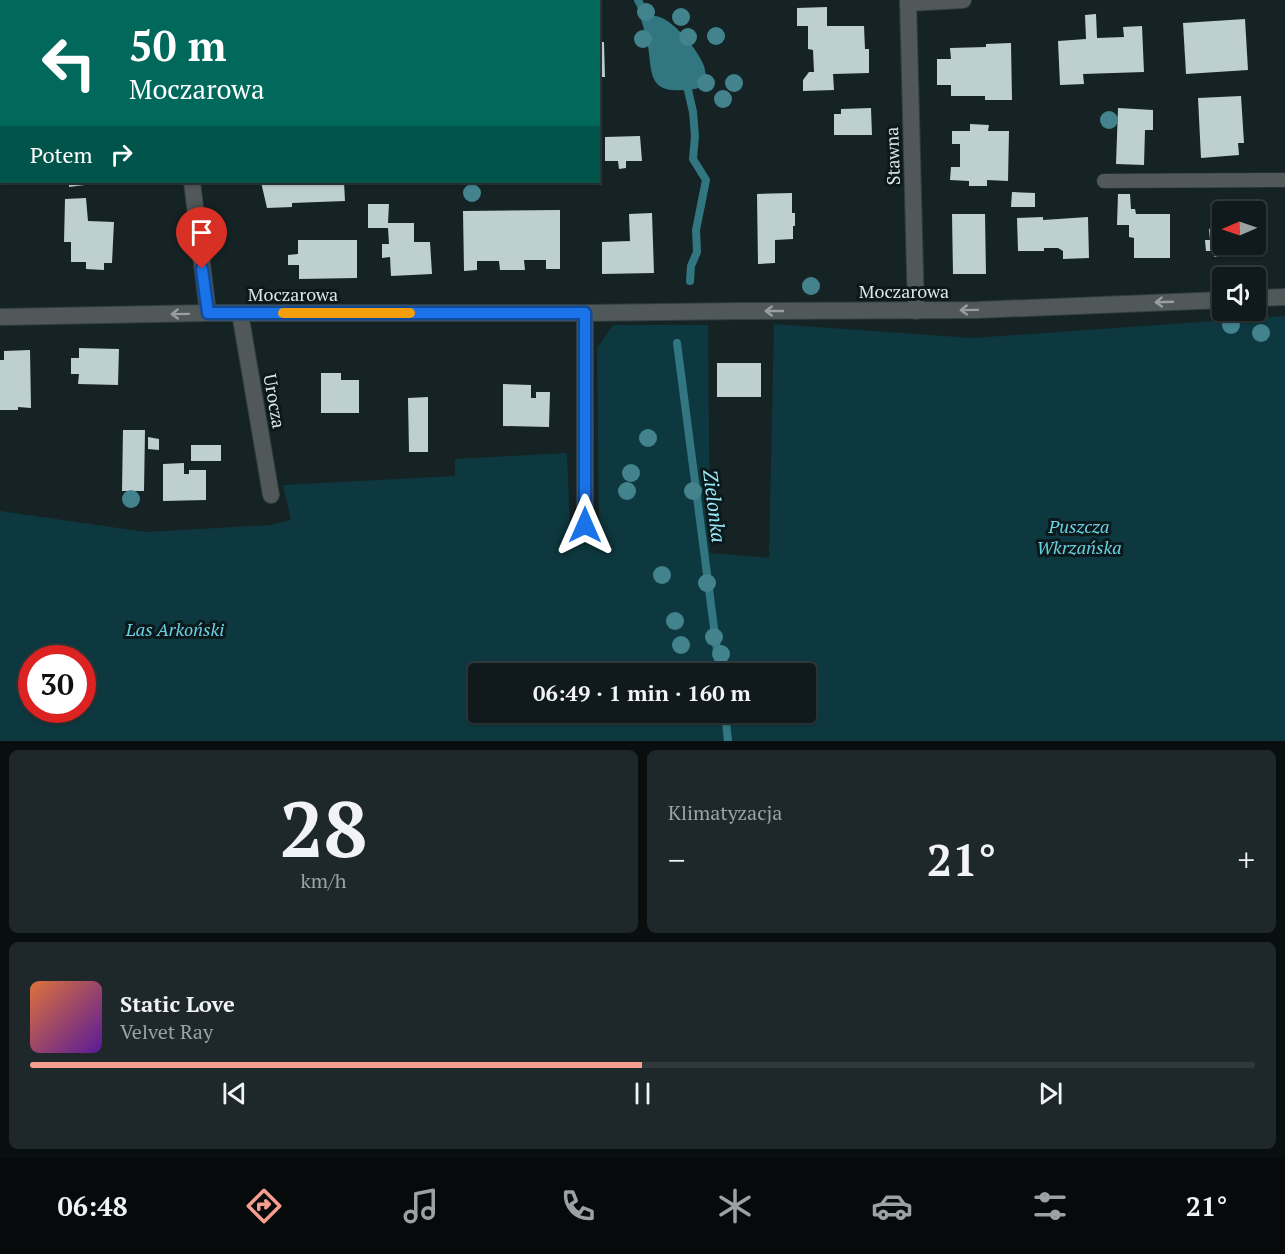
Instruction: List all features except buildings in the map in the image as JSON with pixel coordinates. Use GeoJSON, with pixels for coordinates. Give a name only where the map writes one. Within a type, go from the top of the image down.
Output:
{"type":"FeatureCollection","features":[{"type":"Feature","properties":{"kind":"street"},"geometry":{"type":"LineString","coordinates":[[908,2],[963,0]]}},
{"type":"Feature","properties":{"kind":"street","name":"Stawna"},"geometry":{"type":"LineString","coordinates":[[908,2],[916,311]]}},
{"type":"Feature","properties":{"kind":"street"},"geometry":{"type":"LineString","coordinates":[[192,183],[208,313]]}},
{"type":"Feature","properties":{"kind":"street"},"geometry":{"type":"LineString","coordinates":[[1266,298],[1285,297]]}},
{"type":"Feature","properties":{"kind":"street","name":"Moczarowa"},"geometry":{"type":"LineString","coordinates":[[0,317],[208,313],[916,311],[1212,300]]}},
{"type":"Feature","properties":{"kind":"street","name":"Urocza"},"geometry":{"type":"LineString","coordinates":[[240,313],[271,495]]}},
{"type":"Feature","properties":{"kind":"street"},"geometry":{"type":"LineString","coordinates":[[585,313],[585,525]]}},
{"type":"Feature","properties":{"kind":"lane"},"geometry":{"type":"LineString","coordinates":[[1104,181],[1285,180]]}},
{"type":"Feature","properties":{"kind":"green space","name":"Puszcza Wkrzańska"},"geometry":{"type":"Polygon","coordinates":[[[1285,316],[1285,741],[0,741],[0,511],[146,532],[270,525],[291,520],[283,485],[455,476],[455,459],[567,453],[570,527],[599,526],[597,348],[613,325],[708,325],[710,553],[769,558],[774,324],[972,338],[1214,321],[1266,321],[1266,317],[1285,316]]]}},
{"type":"Feature","properties":{"kind":"shaded area"},"geometry":{"type":"Polygon","coordinates":[[[644,8],[652,15],[670,22],[687,40],[704,66],[706,85],[692,89],[671,90],[656,83],[639,13],[644,8]]]}},
{"type":"Feature","properties":{"kind":"waterway","name":"Zielonka"},"geometry":{"type":"LineString","coordinates":[[638,0],[647,18]]}},
{"type":"Feature","properties":{"kind":"waterway","name":"Zielonka"},"geometry":{"type":"LineString","coordinates":[[683,81],[688,90],[693,112],[695,136],[693,159],[706,180],[696,230],[697,252],[691,266],[690,281]]}},
{"type":"Feature","properties":{"kind":"waterway","name":"Zielonka"},"geometry":{"type":"LineString","coordinates":[[677,343],[719,663]]}},
{"type":"Feature","properties":{"kind":"waterway","name":"Zielonka"},"geometry":{"type":"LineString","coordinates":[[726,723],[728,741]]}},
{"type":"Feature","properties":{"kind":"slow traffic"},"geometry":{"type":"LineString","coordinates":[[283,313],[410,313]]}},
{"type":"Feature","properties":{"kind":"route"},"geometry":{"type":"LineString","coordinates":[[202,269],[208,313],[585,313],[585,525]]}},
{"type":"Feature","properties":{"kind":"park label","name":"Las Arkoński"},"geometry":{"type":"Point","coordinates":[175,629]}}]}
